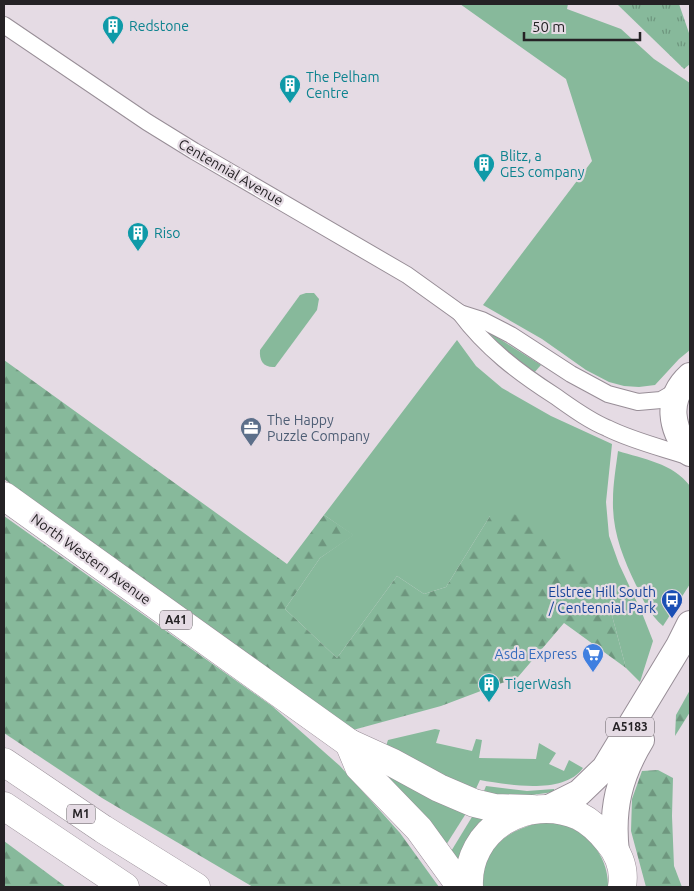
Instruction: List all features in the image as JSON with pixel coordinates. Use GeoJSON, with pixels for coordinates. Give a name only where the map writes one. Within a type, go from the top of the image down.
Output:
{"type":"FeatureCollection","features":[{"type":"Feature","properties":{"kind":"highway","name":"North Western Avenue"},"geometry":{"type":"LineString","coordinates":[[4,496],[349,743],[393,763],[438,788],[474,803],[495,808],[566,811],[581,817],[597,828],[616,852]]}},
{"type":"Feature","properties":{"kind":"highway"},"geometry":{"type":"LineString","coordinates":[[349,743],[359,767],[418,829],[462,887]]}},
{"type":"Feature","properties":{"kind":"highway","name":"M1"},"geometry":{"type":"LineString","coordinates":[[4,762],[103,829],[196,887]]}},
{"type":"Feature","properties":{"kind":"highway"},"geometry":{"type":"LineString","coordinates":[[4,806],[118,883]]}},
{"type":"Feature","properties":{"kind":"highway"},"geometry":{"type":"LineString","coordinates":[[469,887],[468,879],[472,862],[477,849],[486,836],[497,825],[514,815],[540,809]]}},
{"type":"Feature","properties":{"kind":"highway"},"geometry":{"type":"LineString","coordinates":[[616,852],[621,865],[624,885]]}},
{"type":"Feature","properties":{"kind":"highway","name":"M1"},"geometry":{"type":"LineString","coordinates":[[159,865],[201,887]]}},
{"type":"Feature","properties":{"kind":"main road"},"geometry":{"type":"LineString","coordinates":[[685,382],[674,413],[675,427],[682,443],[690,453]]}},
{"type":"Feature","properties":{"kind":"main road","name":"A5183"},"geometry":{"type":"LineString","coordinates":[[540,809],[579,793],[605,768],[679,646],[690,624]]}},
{"type":"Feature","properties":{"kind":"main road","name":"A5183"},"geometry":{"type":"LineString","coordinates":[[616,852],[614,823],[616,804],[619,786],[629,759],[690,658]]}},
{"type":"Feature","properties":{"kind":"street","name":"Centennial Avenue"},"geometry":{"type":"LineString","coordinates":[[4,25],[147,122],[407,275],[460,313],[475,332],[500,356],[534,382],[588,418],[608,429],[633,439],[690,457]]}},
{"type":"Feature","properties":{"kind":"street","name":"Centennial Avenue"},"geometry":{"type":"LineString","coordinates":[[460,313],[482,320],[511,335],[570,374],[608,394],[638,402],[661,400],[685,382]]}},
{"type":"Feature","properties":{"kind":"green space"},"geometry":{"type":"Polygon","coordinates":[[[460,4],[568,4],[567,9],[621,29],[654,59],[690,83],[690,350],[655,385],[639,387],[609,382],[586,370],[542,339],[483,305],[592,161],[566,79],[460,4]]]}},
{"type":"Feature","properties":{"kind":"green space"},"geometry":{"type":"Polygon","coordinates":[[[617,4],[679,4],[690,36],[690,64],[684,69],[617,4]]]}},
{"type":"Feature","properties":{"kind":"green space"},"geometry":{"type":"Polygon","coordinates":[[[314,293],[319,299],[317,310],[275,367],[265,365],[260,357],[260,350],[300,295],[314,293]]]}},
{"type":"Feature","properties":{"kind":"green space"},"geometry":{"type":"Polygon","coordinates":[[[487,331],[541,365],[533,374],[514,360],[487,331]]]}},
{"type":"Feature","properties":{"kind":"green space"},"geometry":{"type":"Polygon","coordinates":[[[457,340],[476,366],[502,388],[551,416],[612,444],[606,502],[609,536],[619,564],[653,641],[640,682],[626,668],[610,608],[490,516],[446,587],[424,594],[397,576],[337,658],[285,609],[320,558],[353,535],[324,515],[457,340]]]}},
{"type":"Feature","properties":{"kind":"green space"},"geometry":{"type":"Polygon","coordinates":[[[4,360],[287,564],[324,515],[354,535],[320,558],[285,609],[337,658],[397,576],[424,594],[446,587],[490,516],[505,510],[543,527],[579,559],[610,608],[626,668],[564,623],[518,677],[441,706],[353,730],[4,479],[4,360]]]}},
{"type":"Feature","properties":{"kind":"green space"},"geometry":{"type":"Polygon","coordinates":[[[618,451],[666,467],[683,478],[690,486],[690,584],[663,626],[658,622],[641,596],[627,565],[616,533],[613,500],[618,451]]]}},
{"type":"Feature","properties":{"kind":"green space"},"geometry":{"type":"Polygon","coordinates":[[[4,516],[272,706],[340,766],[400,833],[439,887],[253,887],[102,798],[4,733],[4,516]]]}},
{"type":"Feature","properties":{"kind":"green space"},"geometry":{"type":"Polygon","coordinates":[[[690,690],[690,712],[675,736],[676,715],[690,690]]]}},
{"type":"Feature","properties":{"kind":"green space"},"geometry":{"type":"Polygon","coordinates":[[[435,729],[440,730],[436,743],[472,751],[476,739],[482,740],[479,758],[536,759],[539,743],[556,753],[549,764],[564,771],[569,760],[583,768],[563,782],[549,785],[520,786],[480,780],[474,793],[385,749],[388,740],[435,729]]]}},
{"type":"Feature","properties":{"kind":"green space"},"geometry":{"type":"Polygon","coordinates":[[[369,759],[467,809],[446,845],[369,759]]]}},
{"type":"Feature","properties":{"kind":"green space"},"geometry":{"type":"Polygon","coordinates":[[[658,770],[673,778],[674,866],[682,887],[646,887],[631,831],[632,799],[642,771],[658,770]]]}},
{"type":"Feature","properties":{"kind":"green space"},"geometry":{"type":"Polygon","coordinates":[[[486,786],[527,791],[554,789],[554,792],[524,796],[482,796],[486,786]]]}},
{"type":"Feature","properties":{"kind":"green space"},"geometry":{"type":"Polygon","coordinates":[[[475,812],[489,817],[461,860],[456,860],[450,853],[475,812]]]}},
{"type":"Feature","properties":{"kind":"green space"},"geometry":{"type":"Polygon","coordinates":[[[539,823],[553,823],[566,826],[586,837],[600,854],[607,876],[608,887],[482,887],[486,863],[498,844],[515,831],[539,823]]]}},
{"type":"Feature","properties":{"kind":"green space"},"geometry":{"type":"Polygon","coordinates":[[[4,841],[66,887],[4,887],[4,841]]]}},
{"type":"Feature","properties":{"kind":"place","name":"Redstone"},"geometry":{"type":"Point","coordinates":[113,45]}},
{"type":"Feature","properties":{"kind":"place","name":"The Pelham Centre"},"geometry":{"type":"Point","coordinates":[290,104]}},
{"type":"Feature","properties":{"kind":"place","name":"Blitz, a GES company"},"geometry":{"type":"Point","coordinates":[484,183]}},
{"type":"Feature","properties":{"kind":"place","name":"Riso"},"geometry":{"type":"Point","coordinates":[138,252]}},
{"type":"Feature","properties":{"kind":"place","name":"The Happy Puzzle Company"},"geometry":{"type":"Point","coordinates":[251,447]}},
{"type":"Feature","properties":{"kind":"place","name":"Elstree Hill South / Centennial Park"},"geometry":{"type":"Point","coordinates":[672,619]}},
{"type":"Feature","properties":{"kind":"place","name":"Asda Express"},"geometry":{"type":"Point","coordinates":[593,673]}},
{"type":"Feature","properties":{"kind":"place","name":"TigerWash"},"geometry":{"type":"Point","coordinates":[489,703]}}]}
